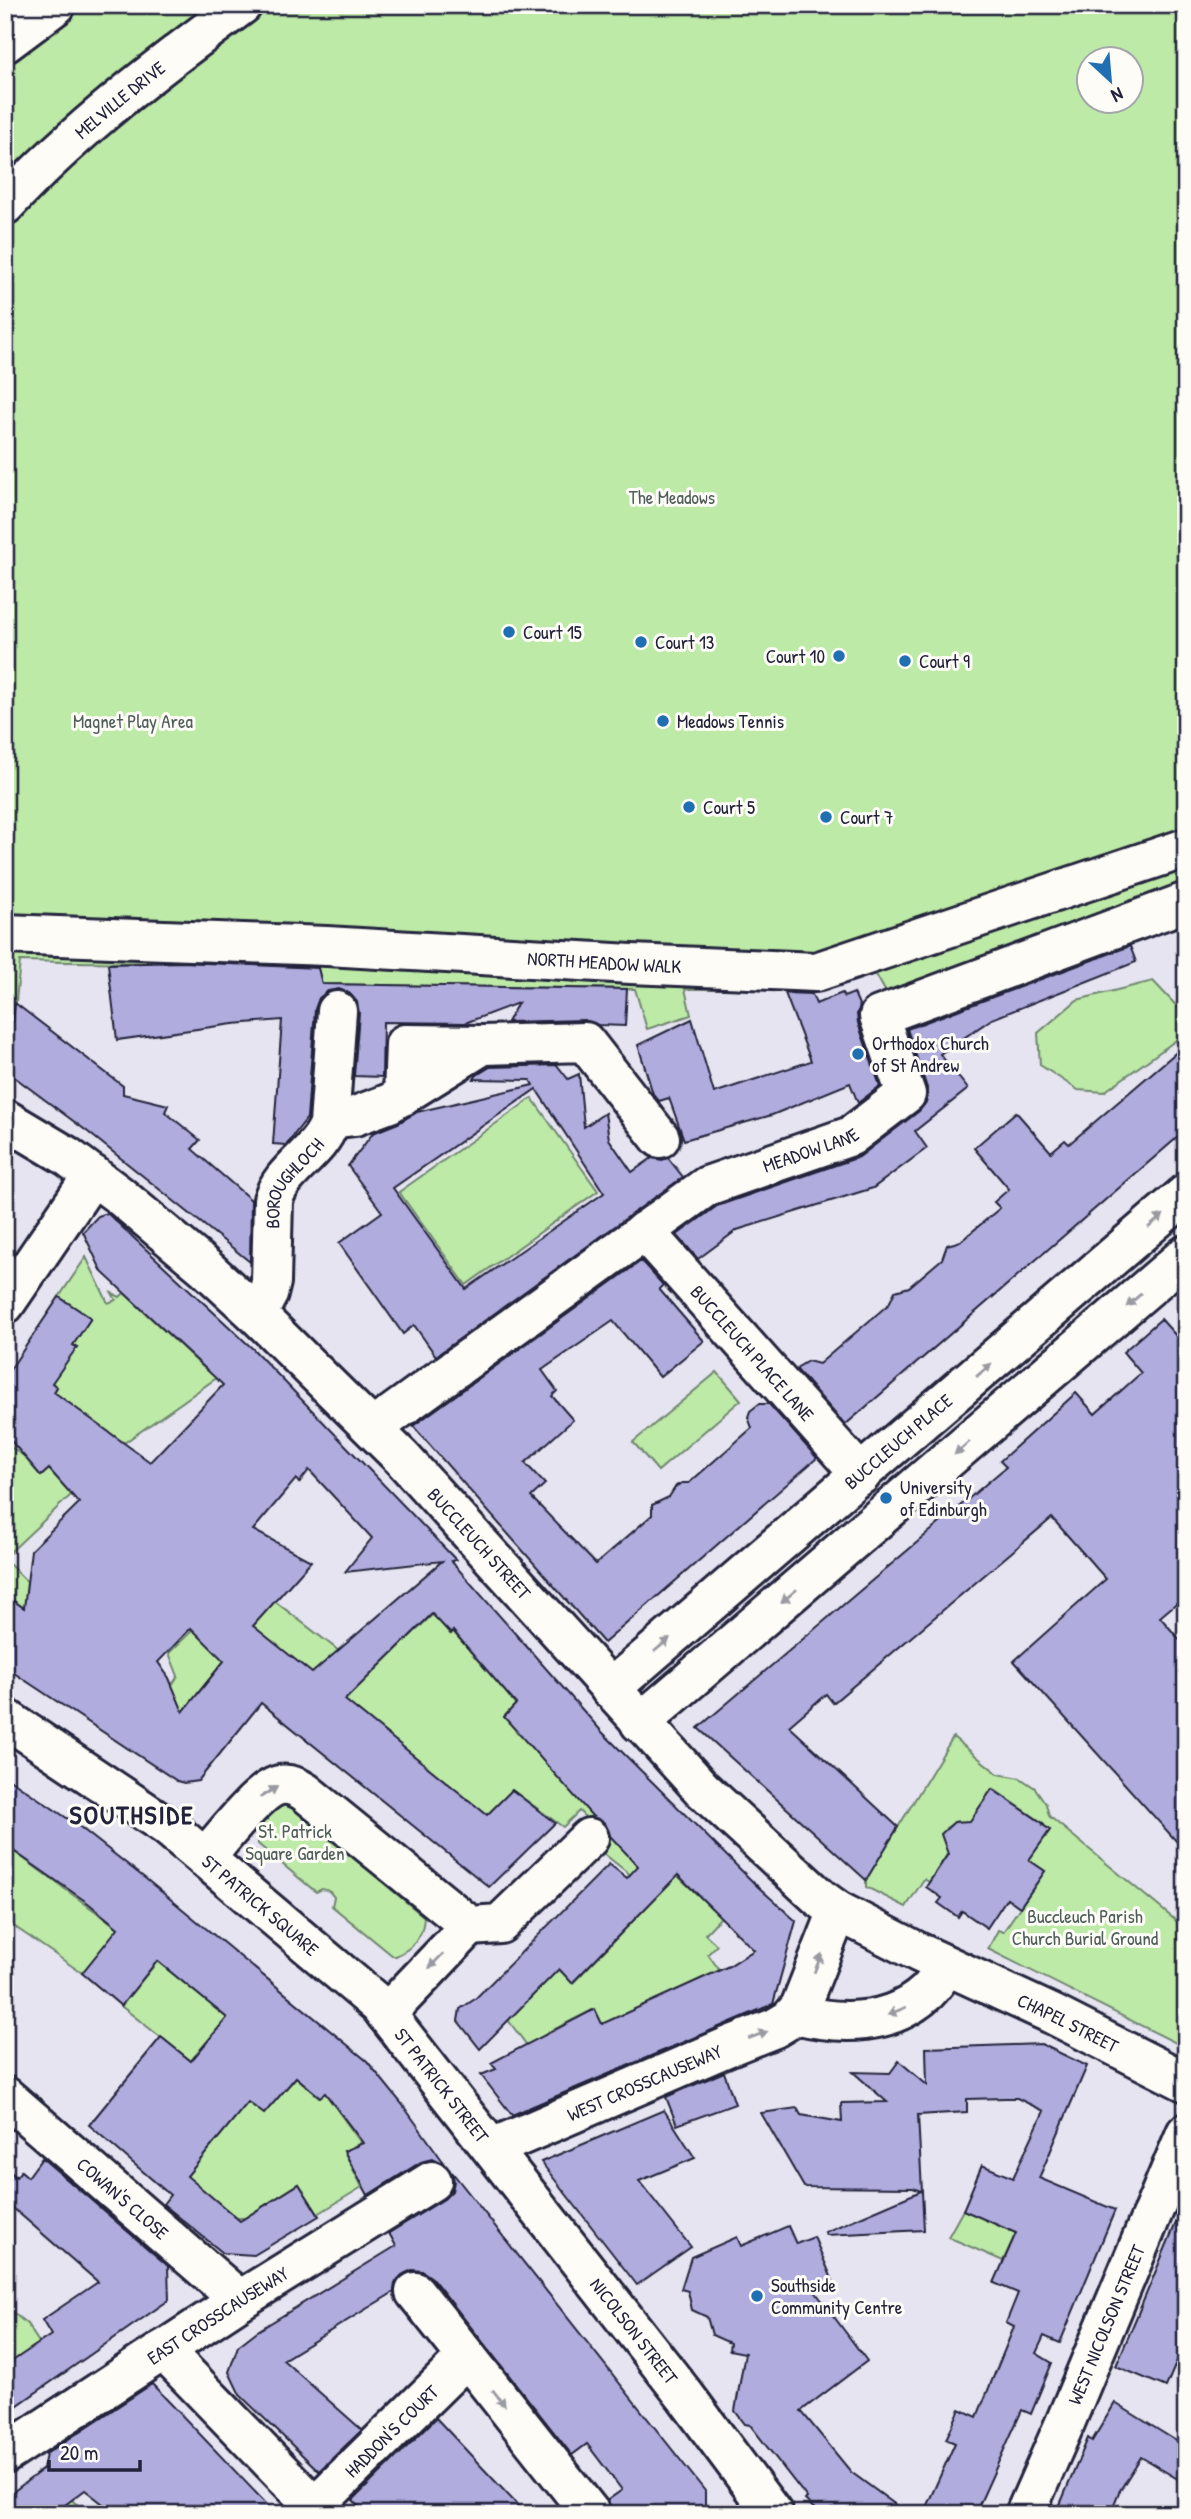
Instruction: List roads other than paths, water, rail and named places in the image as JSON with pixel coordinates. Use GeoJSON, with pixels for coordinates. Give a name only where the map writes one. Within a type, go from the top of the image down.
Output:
{"type":"FeatureCollection","features":[{"type":"Feature","properties":{"kind":"street"},"geometry":{"type":"LineString","coordinates":[[5,43],[57,5]]}},
{"type":"Feature","properties":{"kind":"street","name":"MELVILLE DRIVE"},"geometry":{"type":"LineString","coordinates":[[5,205],[32,176],[144,77],[242,5]]}},
{"type":"Feature","properties":{"kind":"street","name":"NORTH MEADOW WALK"},"geometry":{"type":"LineString","coordinates":[[5,934],[327,946],[816,972],[1186,848]]}},
{"type":"Feature","properties":{"kind":"street","name":"MEADOW LANE"},"geometry":{"type":"LineString","coordinates":[[373,1428],[707,1185],[851,1136],[906,1094],[879,1016],[1186,902]]}},
{"type":"Feature","properties":{"kind":"street","name":"BOROUGHLOCH"},"geometry":{"type":"LineString","coordinates":[[257,1315],[271,1282],[273,1199],[282,1181],[323,1138],[330,1119],[337,1011]]}},
{"type":"Feature","properties":{"kind":"street"},"geometry":{"type":"LineString","coordinates":[[330,1119],[375,1110],[403,1096],[483,1045],[585,1042],[660,1138]]}},
{"type":"Feature","properties":{"kind":"street","name":"BUCCLEUCH STREET"},"geometry":{"type":"LineString","coordinates":[[5,1119],[93,1175],[206,1268],[257,1315],[373,1428],[488,1550],[640,1723],[732,1817],[820,1898],[838,1911],[947,1966]]}},
{"type":"Feature","properties":{"kind":"street"},"geometry":{"type":"LineString","coordinates":[[5,1304],[93,1175]]}},
{"type":"Feature","properties":{"kind":"street","name":"BUCCLEUCH PLACE"},"geometry":{"type":"LineString","coordinates":[[610,1689],[1186,1194]]}},
{"type":"Feature","properties":{"kind":"street","name":"BUCCLEUCH PLACE LANE"},"geometry":{"type":"LineString","coordinates":[[644,1231],[861,1475]]}},
{"type":"Feature","properties":{"kind":"street"},"geometry":{"type":"LineString","coordinates":[[640,1723],[1186,1255]]}},
{"type":"Feature","properties":{"kind":"street"},"geometry":{"type":"LineString","coordinates":[[5,1718],[156,1818],[205,1858]]}},
{"type":"Feature","properties":{"kind":"street","name":"ST PATRICK SQUARE"},"geometry":{"type":"LineString","coordinates":[[390,2018],[362,1990],[205,1858],[263,1794],[276,1786],[292,1786],[305,1793],[470,1926]]}},
{"type":"Feature","properties":{"kind":"street"},"geometry":{"type":"LineString","coordinates":[[390,2018],[470,1926],[500,1924],[589,1838]]}},
{"type":"Feature","properties":{"kind":"street"},"geometry":{"type":"LineString","coordinates":[[838,1911],[795,2014],[842,2022],[893,2013],[919,1999],[947,1966]]}},
{"type":"Feature","properties":{"kind":"street","name":"CHAPEL STREET"},"geometry":{"type":"LineString","coordinates":[[947,1966],[1052,2014],[1186,2082]]}},
{"type":"Feature","properties":{"kind":"street","name":"WEST CROSSCAUSEWAY"},"geometry":{"type":"LineString","coordinates":[[492,2148],[775,2028],[795,2014]]}},
{"type":"Feature","properties":{"kind":"street","name":"ST PATRICK STREET"},"geometry":{"type":"LineString","coordinates":[[390,2018],[492,2148]]}},
{"type":"Feature","properties":{"kind":"street","name":"COWAN'S CLOSE"},"geometry":{"type":"LineString","coordinates":[[5,2096],[240,2300]]}},
{"type":"Feature","properties":{"kind":"street","name":"WEST NICOLSON STREET"},"geometry":{"type":"LineString","coordinates":[[1025,2514],[1186,2133]]}},
{"type":"Feature","properties":{"kind":"street","name":"NICOLSON STREET"},"geometry":{"type":"LineString","coordinates":[[492,2148],[694,2407],[773,2514]]}},
{"type":"Feature","properties":{"kind":"street","name":"EAST CROSSCAUSEWAY"},"geometry":{"type":"LineString","coordinates":[[5,2454],[240,2300],[432,2181]]}},
{"type":"Feature","properties":{"kind":"street"},"geometry":{"type":"LineString","coordinates":[[415,2292],[591,2514]]}},
{"type":"Feature","properties":{"kind":"street"},"geometry":{"type":"LineString","coordinates":[[163,2350],[313,2509]]}},
{"type":"Feature","properties":{"kind":"street","name":"HADDON'S COURT"},"geometry":{"type":"LineString","coordinates":[[313,2509],[467,2357]]}},
{"type":"Feature","properties":{"kind":"place","name":"Court 15"},"geometry":{"type":"Point","coordinates":[509,632]}},
{"type":"Feature","properties":{"kind":"place","name":"Court 13"},"geometry":{"type":"Point","coordinates":[641,642]}},
{"type":"Feature","properties":{"kind":"place","name":"Court 10"},"geometry":{"type":"Point","coordinates":[839,656]}},
{"type":"Feature","properties":{"kind":"place","name":"Court 9"},"geometry":{"type":"Point","coordinates":[905,661]}},
{"type":"Feature","properties":{"kind":"place","name":"Meadows Tennis"},"geometry":{"type":"Point","coordinates":[663,721]}},
{"type":"Feature","properties":{"kind":"place","name":"Court 5"},"geometry":{"type":"Point","coordinates":[689,807]}},
{"type":"Feature","properties":{"kind":"place","name":"Court 7"},"geometry":{"type":"Point","coordinates":[826,817]}},
{"type":"Feature","properties":{"kind":"place","name":"Orthodox Church of St Andrew"},"geometry":{"type":"Point","coordinates":[858,1054]}},
{"type":"Feature","properties":{"kind":"place","name":"University of Edinburgh"},"geometry":{"type":"Point","coordinates":[886,1498]}},
{"type":"Feature","properties":{"kind":"place","name":"Southside Community Centre"},"geometry":{"type":"Point","coordinates":[757,2296]}},
{"type":"Feature","properties":{"kind":"district","name":"SOUTHSIDE"},"geometry":{"type":"Point","coordinates":[132,1814]}},
{"type":"Feature","properties":{"kind":"park label","name":"The Meadows"},"geometry":{"type":"Point","coordinates":[672,497]}},
{"type":"Feature","properties":{"kind":"park label","name":"Magnet Play Area"},"geometry":{"type":"Point","coordinates":[133,721]}},
{"type":"Feature","properties":{"kind":"park label","name":"St. Patrick Square Garden"},"geometry":{"type":"Point","coordinates":[295,1842]}},
{"type":"Feature","properties":{"kind":"park label","name":"Buccleuch Parish Church Burial Ground"},"geometry":{"type":"Point","coordinates":[1085,1927]}}]}
